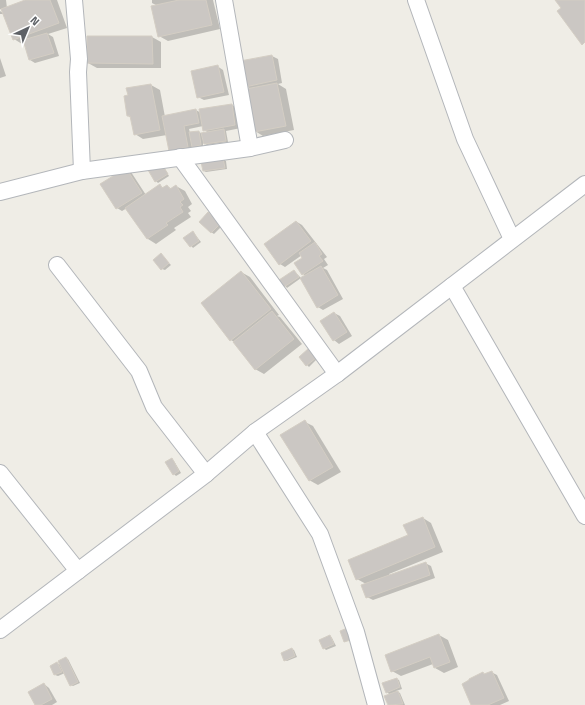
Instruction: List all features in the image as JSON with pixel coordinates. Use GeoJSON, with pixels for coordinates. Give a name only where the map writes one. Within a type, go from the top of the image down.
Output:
{"type":"FeatureCollection","features":[{"type":"Feature","properties":{"kind":"street"},"geometry":{"type":"LineString","coordinates":[[74,0],[79,59],[78,72],[82,171]]}},
{"type":"Feature","properties":{"kind":"street"},"geometry":{"type":"LineString","coordinates":[[224,0],[250,148]]}},
{"type":"Feature","properties":{"kind":"street"},"geometry":{"type":"LineString","coordinates":[[416,0],[465,139],[512,239]]}},
{"type":"Feature","properties":{"kind":"street"},"geometry":{"type":"LineString","coordinates":[[0,192],[82,171],[250,148],[285,140]]}},
{"type":"Feature","properties":{"kind":"street"},"geometry":{"type":"LineString","coordinates":[[180,157],[337,374]]}},
{"type":"Feature","properties":{"kind":"street"},"geometry":{"type":"LineString","coordinates":[[0,630],[206,474],[255,432],[337,374],[585,184]]}},
{"type":"Feature","properties":{"kind":"street"},"geometry":{"type":"LineString","coordinates":[[57,265],[139,371],[154,407],[206,474]]}},
{"type":"Feature","properties":{"kind":"street"},"geometry":{"type":"LineString","coordinates":[[452,286],[585,516]]}},
{"type":"Feature","properties":{"kind":"street"},"geometry":{"type":"LineString","coordinates":[[255,432],[320,534],[356,632],[376,705]]}},
{"type":"Feature","properties":{"kind":"street"},"geometry":{"type":"LineString","coordinates":[[0,473],[78,571]]}},
{"type":"Feature","properties":{"kind":"building"},"geometry":{"type":"Polygon","coordinates":[[[25,0],[50,0],[59,23],[13,40],[1,9],[25,0]]]}},
{"type":"Feature","properties":{"kind":"building"},"geometry":{"type":"Polygon","coordinates":[[[179,0],[206,0],[212,25],[158,37],[151,6],[179,0]]]}},
{"type":"Feature","properties":{"kind":"building"},"geometry":{"type":"Polygon","coordinates":[[[555,0],[585,0],[585,42],[582,45],[557,11],[561,8],[555,0]]]}},
{"type":"Feature","properties":{"kind":"building"},"geometry":{"type":"Polygon","coordinates":[[[47,33],[54,53],[29,60],[23,40],[47,33]]]}},
{"type":"Feature","properties":{"kind":"building"},"geometry":{"type":"Polygon","coordinates":[[[87,36],[152,36],[153,64],[87,63],[87,36]]]}},
{"type":"Feature","properties":{"kind":"building"},"geometry":{"type":"Polygon","coordinates":[[[272,55],[277,80],[245,87],[240,61],[272,55]]]}},
{"type":"Feature","properties":{"kind":"building"},"geometry":{"type":"Polygon","coordinates":[[[218,65],[224,92],[197,98],[191,71],[218,65]]]}},
{"type":"Feature","properties":{"kind":"building"},"geometry":{"type":"Polygon","coordinates":[[[277,83],[286,126],[254,132],[246,89],[277,83]]]}},
{"type":"Feature","properties":{"kind":"building"},"geometry":{"type":"Polygon","coordinates":[[[151,84],[160,130],[134,135],[130,116],[127,116],[124,96],[128,95],[126,88],[151,84]]]}},
{"type":"Feature","properties":{"kind":"building"},"geometry":{"type":"Polygon","coordinates":[[[232,104],[235,125],[203,131],[199,109],[232,104]]]}},
{"type":"Feature","properties":{"kind":"building"},"geometry":{"type":"Polygon","coordinates":[[[196,109],[199,123],[184,126],[188,147],[169,151],[162,116],[196,109]]]}},
{"type":"Feature","properties":{"kind":"building"},"geometry":{"type":"Polygon","coordinates":[[[224,129],[226,141],[204,144],[201,133],[224,129]]]}},
{"type":"Feature","properties":{"kind":"building"},"geometry":{"type":"Polygon","coordinates":[[[199,131],[201,145],[192,147],[189,132],[199,131]]]}},
{"type":"Feature","properties":{"kind":"building"},"geometry":{"type":"Polygon","coordinates":[[[223,158],[225,168],[203,171],[201,162],[223,158]]]}},
{"type":"Feature","properties":{"kind":"building"},"geometry":{"type":"Polygon","coordinates":[[[161,163],[168,174],[155,182],[148,170],[161,163]]]}},
{"type":"Feature","properties":{"kind":"building"},"geometry":{"type":"Polygon","coordinates":[[[126,168],[142,193],[116,209],[100,184],[126,168]]]}},
{"type":"Feature","properties":{"kind":"building"},"geometry":{"type":"Polygon","coordinates":[[[160,184],[162,188],[167,185],[170,189],[176,185],[184,199],[180,202],[183,205],[180,207],[183,212],[166,223],[168,225],[147,239],[125,208],[160,184]]]}},
{"type":"Feature","properties":{"kind":"building"},"geometry":{"type":"Polygon","coordinates":[[[208,212],[220,224],[211,233],[199,222],[208,212]]]}},
{"type":"Feature","properties":{"kind":"building"},"geometry":{"type":"Polygon","coordinates":[[[296,221],[311,241],[279,265],[264,244],[296,221]]]}},
{"type":"Feature","properties":{"kind":"building"},"geometry":{"type":"Polygon","coordinates":[[[193,231],[199,241],[190,247],[183,238],[193,231]]]}},
{"type":"Feature","properties":{"kind":"building"},"geometry":{"type":"Polygon","coordinates":[[[315,242],[322,254],[319,256],[323,261],[302,275],[294,263],[302,258],[299,253],[315,242]]]}},
{"type":"Feature","properties":{"kind":"building"},"geometry":{"type":"Polygon","coordinates":[[[161,253],[169,263],[161,270],[153,260],[161,253]]]}},
{"type":"Feature","properties":{"kind":"building"},"geometry":{"type":"Polygon","coordinates":[[[321,266],[338,295],[317,308],[300,278],[321,266]]]}},
{"type":"Feature","properties":{"kind":"building"},"geometry":{"type":"Polygon","coordinates":[[[294,270],[299,277],[284,287],[279,280],[294,270]]]}},
{"type":"Feature","properties":{"kind":"building"},"geometry":{"type":"Polygon","coordinates":[[[241,271],[271,309],[230,341],[201,303],[241,271]]]}},
{"type":"Feature","properties":{"kind":"building"},"geometry":{"type":"Polygon","coordinates":[[[272,311],[294,339],[255,370],[233,342],[272,311]]]}},
{"type":"Feature","properties":{"kind":"building"},"geometry":{"type":"Polygon","coordinates":[[[334,312],[347,332],[333,341],[320,321],[334,312]]]}},
{"type":"Feature","properties":{"kind":"building"},"geometry":{"type":"Polygon","coordinates":[[[309,348],[317,357],[306,366],[299,357],[309,348]]]}},
{"type":"Feature","properties":{"kind":"building"},"geometry":{"type":"Polygon","coordinates":[[[305,420],[333,467],[309,481],[280,435],[305,420]]]}},
{"type":"Feature","properties":{"kind":"building"},"geometry":{"type":"Polygon","coordinates":[[[172,458],[179,471],[173,475],[165,462],[172,458]]]}},
{"type":"Feature","properties":{"kind":"building"},"geometry":{"type":"Polygon","coordinates":[[[423,517],[435,547],[356,580],[348,560],[408,535],[403,525],[423,517]]]}},
{"type":"Feature","properties":{"kind":"building"},"geometry":{"type":"Polygon","coordinates":[[[426,562],[430,575],[366,598],[361,585],[426,562]]]}},
{"type":"Feature","properties":{"kind":"building"},"geometry":{"type":"Polygon","coordinates":[[[350,627],[354,639],[344,642],[340,631],[350,627]]]}},
{"type":"Feature","properties":{"kind":"building"},"geometry":{"type":"Polygon","coordinates":[[[439,634],[450,662],[434,668],[430,657],[391,672],[385,655],[439,634]]]}},
{"type":"Feature","properties":{"kind":"building"},"geometry":{"type":"Polygon","coordinates":[[[330,635],[334,644],[323,649],[319,640],[330,635]]]}},
{"type":"Feature","properties":{"kind":"building"},"geometry":{"type":"Polygon","coordinates":[[[292,648],[295,656],[284,661],[281,653],[292,648]]]}},
{"type":"Feature","properties":{"kind":"building"},"geometry":{"type":"Polygon","coordinates":[[[66,657],[78,682],[70,686],[58,661],[66,657]]]}},
{"type":"Feature","properties":{"kind":"building"},"geometry":{"type":"Polygon","coordinates":[[[57,662],[62,672],[54,675],[50,666],[57,662]]]}},
{"type":"Feature","properties":{"kind":"building"},"geometry":{"type":"Polygon","coordinates":[[[492,671],[504,698],[488,705],[471,705],[462,684],[483,672],[484,674],[492,671]]]}},
{"type":"Feature","properties":{"kind":"building"},"geometry":{"type":"Polygon","coordinates":[[[397,678],[400,687],[386,693],[382,683],[397,678]]]}},
{"type":"Feature","properties":{"kind":"building"},"geometry":{"type":"Polygon","coordinates":[[[44,683],[52,699],[41,705],[35,705],[28,692],[44,683]]]}},
{"type":"Feature","properties":{"kind":"building"},"geometry":{"type":"Polygon","coordinates":[[[398,691],[403,704],[388,705],[384,696],[398,691]]]}}]}
